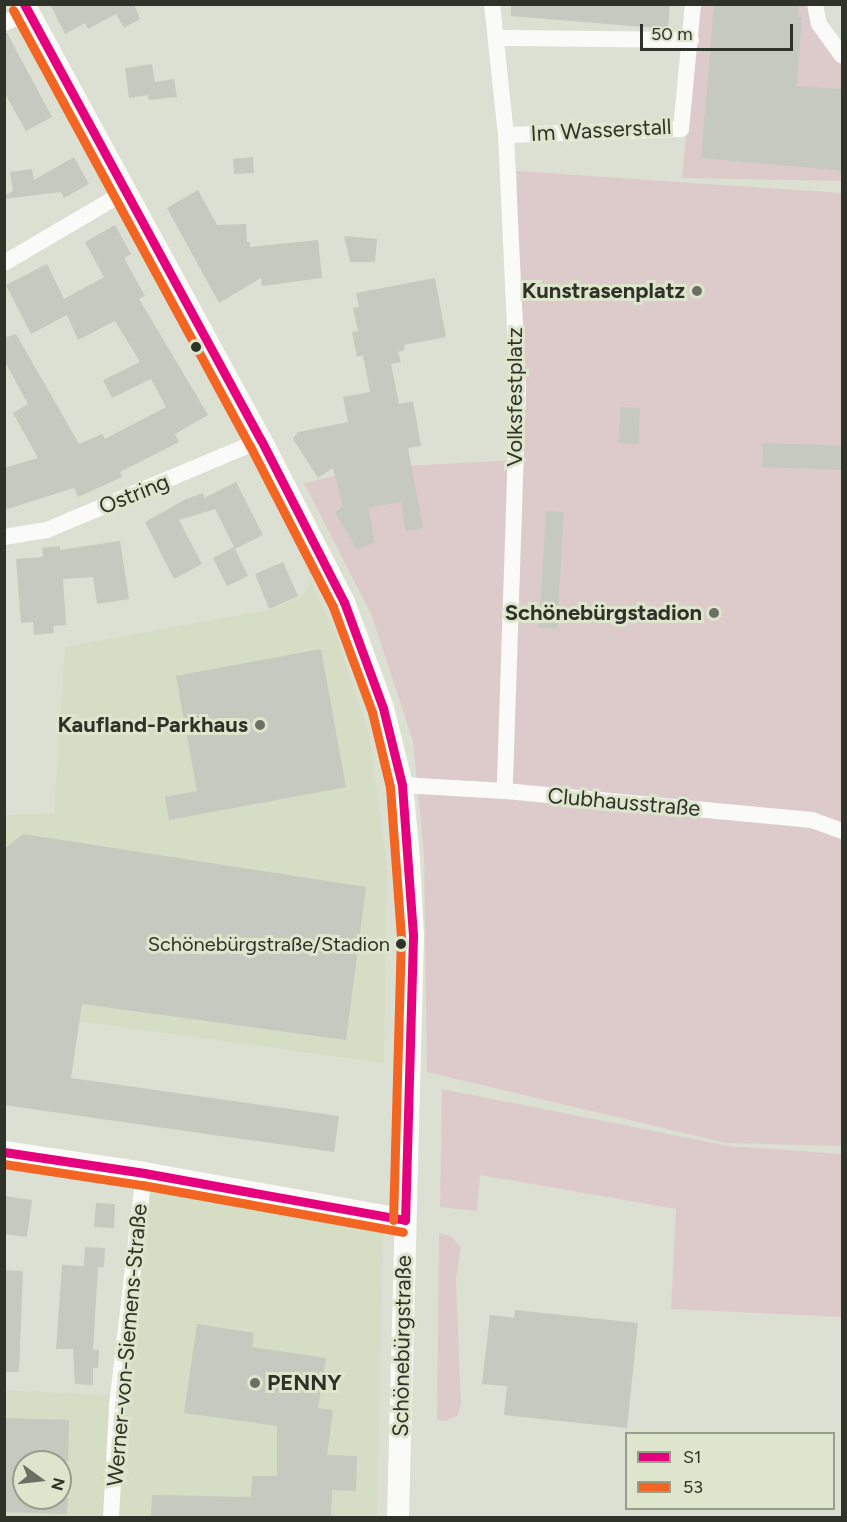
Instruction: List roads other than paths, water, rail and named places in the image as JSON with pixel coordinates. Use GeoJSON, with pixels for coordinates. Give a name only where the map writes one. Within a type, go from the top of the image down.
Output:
{"type":"FeatureCollection","features":[{"type":"Feature","properties":{"kind":"main road","name":"Schönebürgstraße"},"geometry":{"type":"LineString","coordinates":[[25,9],[261,440],[344,602],[383,708],[402,786],[410,858],[413,936],[398,1518]]}},
{"type":"Feature","properties":{"kind":"main road"},"geometry":{"type":"LineString","coordinates":[[4,1152],[144,1173],[405,1220]]}},
{"type":"Feature","properties":{"kind":"street","name":"Volksfestplatz"},"geometry":{"type":"LineString","coordinates":[[492,4],[498,38],[506,135],[518,389],[505,791]]}},
{"type":"Feature","properties":{"kind":"street","name":"Im Wasserstall"},"geometry":{"type":"LineString","coordinates":[[506,135],[681,129],[692,40],[693,4]]}},
{"type":"Feature","properties":{"kind":"street"},"geometry":{"type":"LineString","coordinates":[[815,4],[819,24],[843,56]]}},
{"type":"Feature","properties":{"kind":"street"},"geometry":{"type":"LineString","coordinates":[[4,23],[25,9]]}},
{"type":"Feature","properties":{"kind":"street"},"geometry":{"type":"LineString","coordinates":[[498,38],[692,40]]}},
{"type":"Feature","properties":{"kind":"street"},"geometry":{"type":"LineString","coordinates":[[4,262],[125,192]]}},
{"type":"Feature","properties":{"kind":"street","name":"Ostring"},"geometry":{"type":"LineString","coordinates":[[4,537],[47,530],[261,440]]}},
{"type":"Feature","properties":{"kind":"street","name":"Clubhausstraße"},"geometry":{"type":"LineString","coordinates":[[402,786],[505,791],[812,820],[843,831]]}},
{"type":"Feature","properties":{"kind":"street","name":"Werner-von-Siemens-Straße"},"geometry":{"type":"LineString","coordinates":[[111,1518],[117,1406],[144,1173]]}},
{"type":"Feature","properties":{"kind":"place","name":"Kunstrasenplatz"},"geometry":{"type":"Point","coordinates":[697,291]}},
{"type":"Feature","properties":{"kind":"place","name":"Schönebürgstadion"},"geometry":{"type":"Point","coordinates":[714,613]}},
{"type":"Feature","properties":{"kind":"place","name":"Kaufland-Parkhaus"},"geometry":{"type":"Point","coordinates":[260,725]}},
{"type":"Feature","properties":{"kind":"place","name":"Schönebürgstraße/Stadion"},"geometry":{"type":"Point","coordinates":[401,944]}},
{"type":"Feature","properties":{"kind":"place","name":"PENNY"},"geometry":{"type":"Point","coordinates":[255,1383]}}]}
